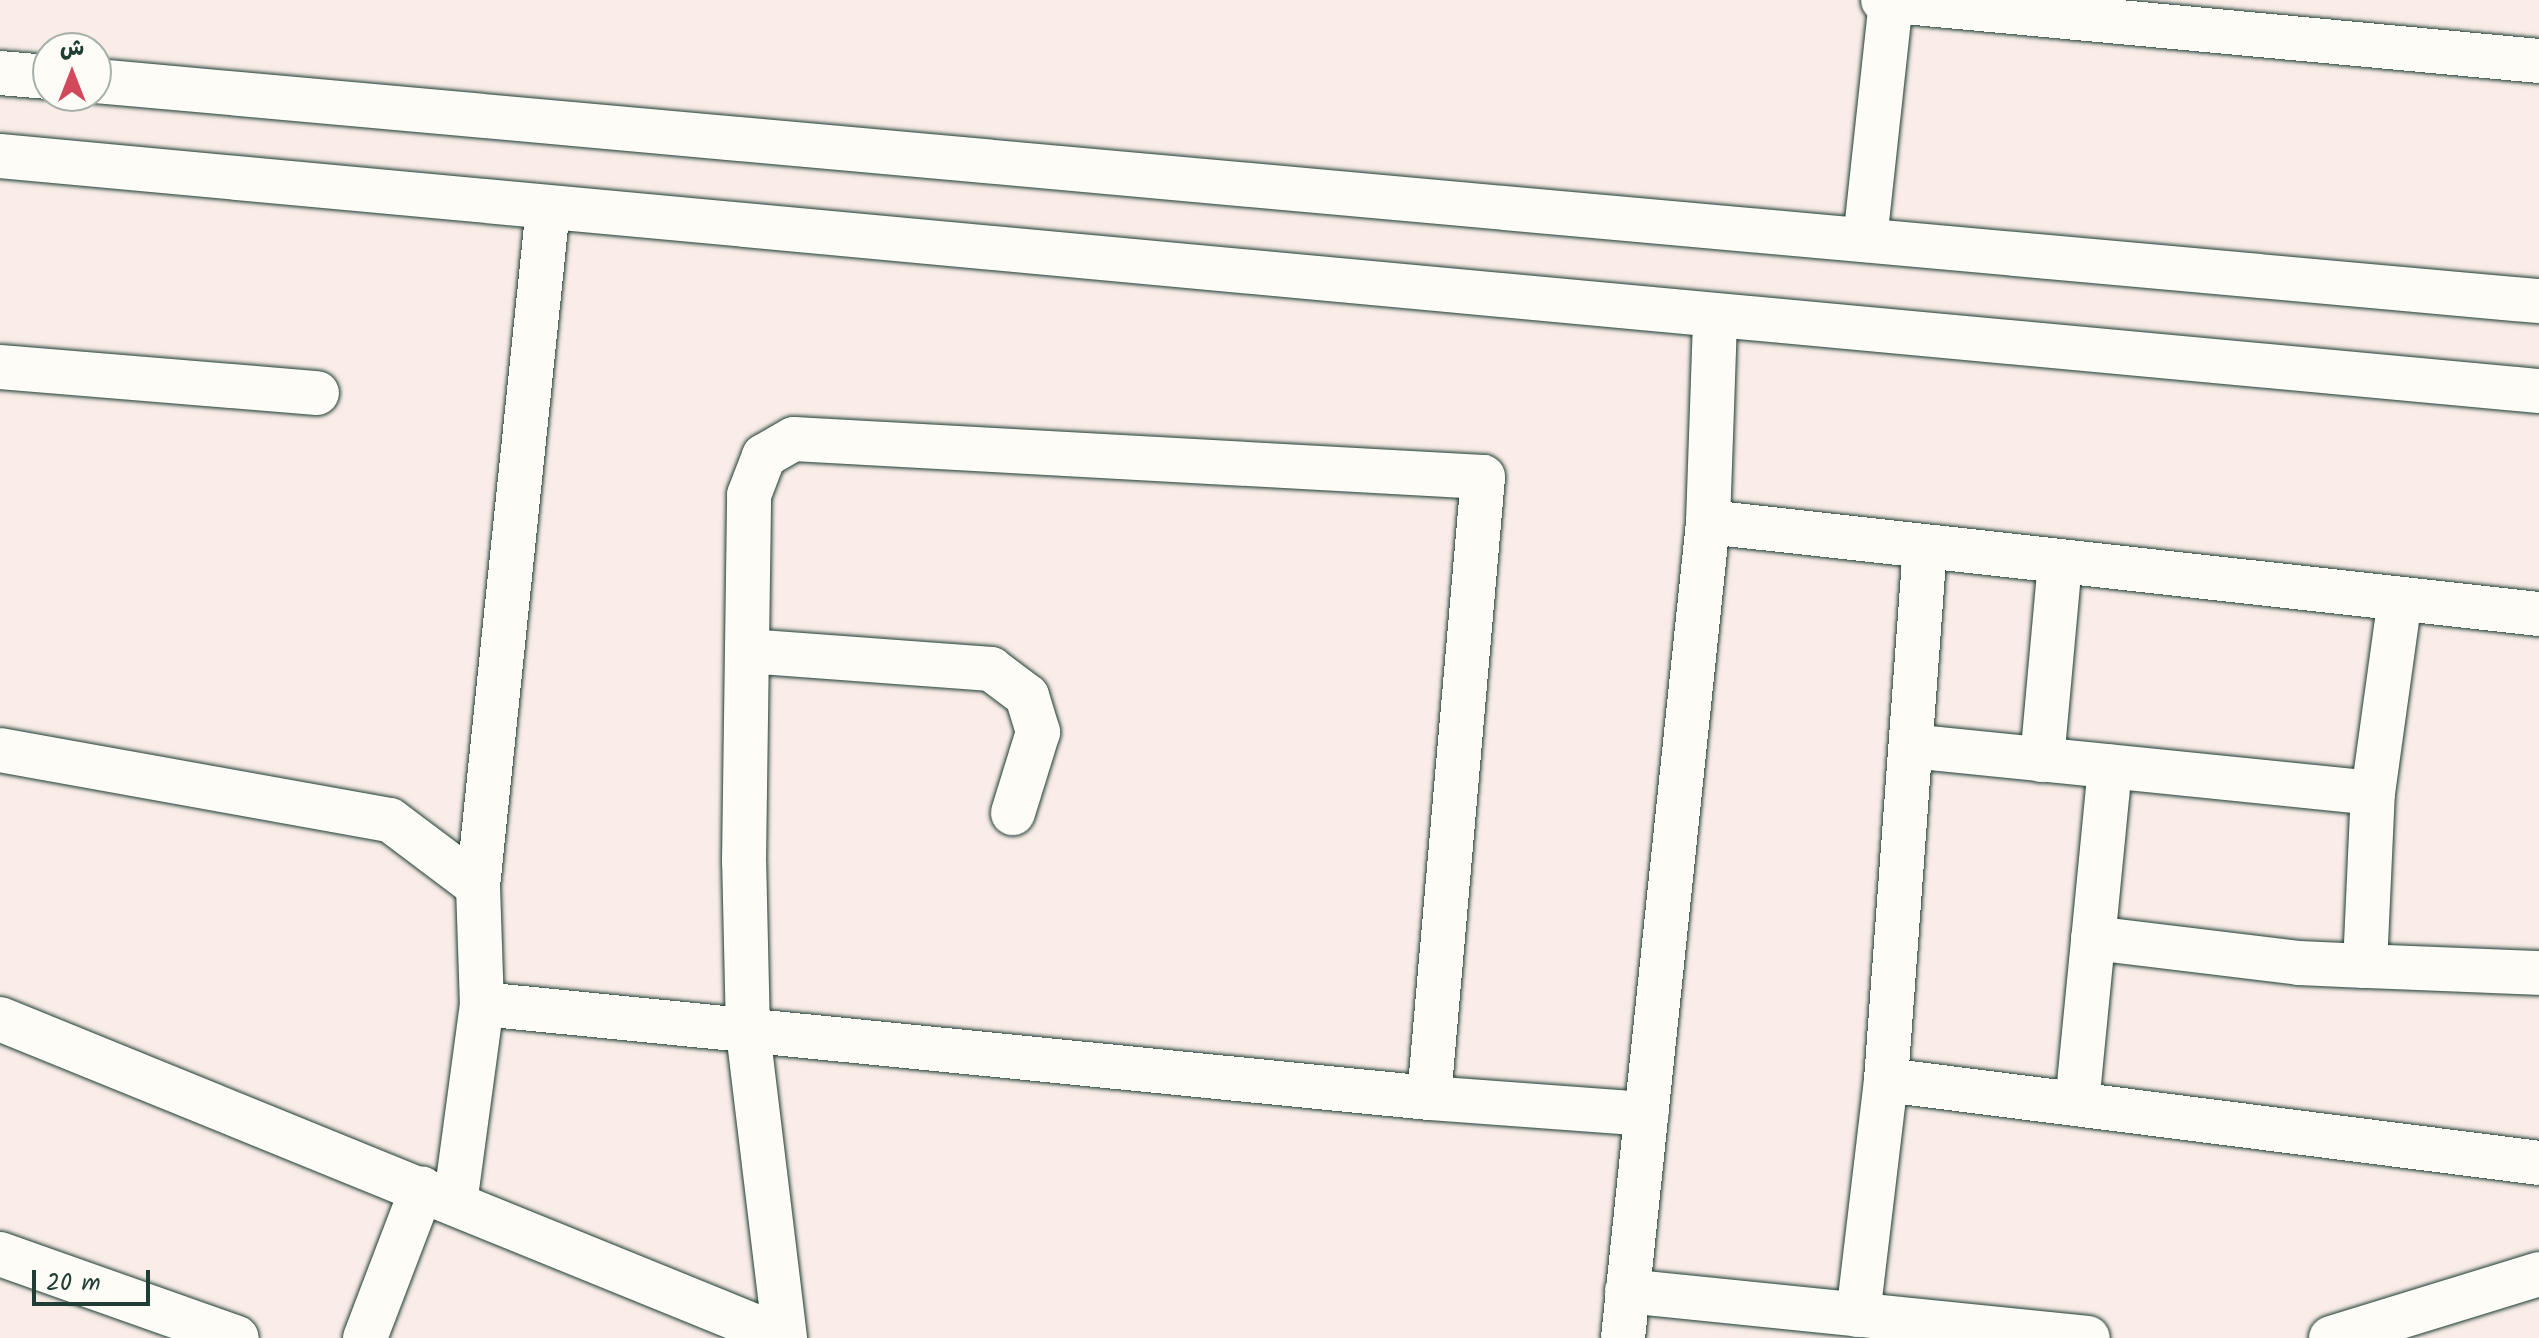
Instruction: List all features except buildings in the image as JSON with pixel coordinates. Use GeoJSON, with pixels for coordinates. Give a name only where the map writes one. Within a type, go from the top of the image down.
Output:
{"type":"FeatureCollection","features":[{"type":"Feature","properties":{"kind":"street"},"geometry":{"type":"LineString","coordinates":[[1883,0],[2539,61]]}},
{"type":"Feature","properties":{"kind":"street"},"geometry":{"type":"LineString","coordinates":[[1865,240],[1891,0]]}},
{"type":"Feature","properties":{"kind":"street"},"geometry":{"type":"LineString","coordinates":[[0,73],[32,76]]}},
{"type":"Feature","properties":{"kind":"street"},"geometry":{"type":"LineString","coordinates":[[112,82],[2539,301]]}},
{"type":"Feature","properties":{"kind":"street"},"geometry":{"type":"LineString","coordinates":[[0,156],[2539,391]]}},
{"type":"Feature","properties":{"kind":"street"},"geometry":{"type":"LineString","coordinates":[[365,1338],[438,1196],[482,1004],[478,886],[548,208]]}},
{"type":"Feature","properties":{"kind":"street"},"geometry":{"type":"LineString","coordinates":[[1623,1338],[1708,522],[1715,317]]}},
{"type":"Feature","properties":{"kind":"street"},"geometry":{"type":"LineString","coordinates":[[0,367],[317,393]]}},
{"type":"Feature","properties":{"kind":"street"},"geometry":{"type":"LineString","coordinates":[[0,1019],[784,1338],[748,1032],[749,495],[764,456],[794,439],[1483,477],[1429,1098]]}},
{"type":"Feature","properties":{"kind":"street"},"geometry":{"type":"LineString","coordinates":[[1708,522],[2539,614]]}},
{"type":"Feature","properties":{"kind":"street"},"geometry":{"type":"LineString","coordinates":[[1858,1315],[1886,1080],[1925,547]]}},
{"type":"Feature","properties":{"kind":"street"},"geometry":{"type":"LineString","coordinates":[[2042,760],[2060,562]]}},
{"type":"Feature","properties":{"kind":"street"},"geometry":{"type":"LineString","coordinates":[[2365,966],[2373,793],[2400,599]]}},
{"type":"Feature","properties":{"kind":"street"},"geometry":{"type":"LineString","coordinates":[[747,651],[991,669],[1027,696],[1038,732],[1013,813]]}},
{"type":"Feature","properties":{"kind":"street"},"geometry":{"type":"LineString","coordinates":[[1911,746],[2373,793]]}},
{"type":"Feature","properties":{"kind":"street"},"geometry":{"type":"LineString","coordinates":[[0,750],[390,820],[478,886]]}},
{"type":"Feature","properties":{"kind":"street"},"geometry":{"type":"LineString","coordinates":[[2077,1104],[2110,767]]}},
{"type":"Feature","properties":{"kind":"street"},"geometry":{"type":"LineString","coordinates":[[2093,938],[2309,965],[2539,973]]}},
{"type":"Feature","properties":{"kind":"street"},"geometry":{"type":"LineString","coordinates":[[482,1004],[1429,1098],[1646,1114]]}},
{"type":"Feature","properties":{"kind":"street"},"geometry":{"type":"LineString","coordinates":[[1886,1080],[2539,1163]]}},
{"type":"Feature","properties":{"kind":"street"},"geometry":{"type":"LineString","coordinates":[[0,1254],[222,1335]]}},
{"type":"Feature","properties":{"kind":"street"},"geometry":{"type":"LineString","coordinates":[[2331,1338],[2539,1274]]}},
{"type":"Feature","properties":{"kind":"street"},"geometry":{"type":"LineString","coordinates":[[1627,1291],[2088,1338]]}}]}
